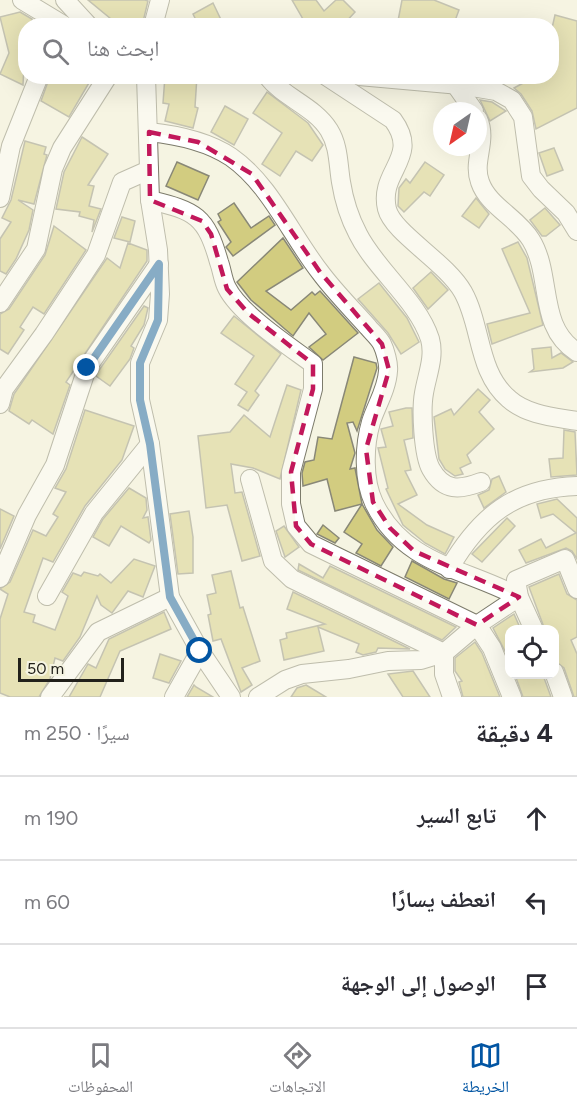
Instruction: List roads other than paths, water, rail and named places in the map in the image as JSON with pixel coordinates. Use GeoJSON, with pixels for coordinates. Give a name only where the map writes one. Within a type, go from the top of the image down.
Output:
{"type":"FeatureCollection","features":[{"type":"Feature","properties":{"kind":"street"},"geometry":{"type":"LineString","coordinates":[[22,0],[52,18]]}},
{"type":"Feature","properties":{"kind":"street"},"geometry":{"type":"LineString","coordinates":[[64,0],[81,18]]}},
{"type":"Feature","properties":{"kind":"street"},"geometry":{"type":"LineString","coordinates":[[155,18],[160,0]]}},
{"type":"Feature","properties":{"kind":"street"},"geometry":{"type":"LineString","coordinates":[[0,198],[14,137],[36,84]]}},
{"type":"Feature","properties":{"kind":"street"},"geometry":{"type":"LineString","coordinates":[[0,303],[36,249],[52,169],[57,158],[103,84]]}},
{"type":"Feature","properties":{"kind":"street"},"geometry":{"type":"LineString","coordinates":[[146,84],[150,200],[159,264],[158,320],[140,363],[140,400],[150,444],[170,597],[200,651],[231,697]]}},
{"type":"Feature","properties":{"kind":"street"},"geometry":{"type":"LineString","coordinates":[[277,84],[320,117],[329,130],[336,144],[346,210],[358,235],[372,259],[412,308],[430,339],[432,354],[423,395],[426,451],[430,468],[440,481],[452,489],[462,490],[481,482]]}},
{"type":"Feature","properties":{"kind":"street"},"geometry":{"type":"LineString","coordinates":[[338,84],[393,120],[401,130],[404,143],[403,155],[388,180],[385,195],[387,211],[395,224],[438,261],[464,293],[475,323],[488,372],[497,387],[510,400],[525,409],[577,421]]}},
{"type":"Feature","properties":{"kind":"street"},"geometry":{"type":"LineString","coordinates":[[455,84],[468,102]]}},
{"type":"Feature","properties":{"kind":"street"},"geometry":{"type":"LineString","coordinates":[[455,84],[496,91],[512,100],[523,117],[531,176],[566,213],[577,231]]}},
{"type":"Feature","properties":{"kind":"street"},"geometry":{"type":"LineString","coordinates":[[149,132],[179,135],[198,141],[230,156],[252,174],[320,272],[382,344],[389,370],[371,423],[366,449],[367,477],[373,502],[390,528],[414,551],[449,569],[496,585],[519,597]]}},
{"type":"Feature","properties":{"kind":"street"},"geometry":{"type":"LineString","coordinates":[[481,156],[478,178],[483,191],[531,240],[542,266],[550,315],[555,328],[563,341],[577,352]]}},
{"type":"Feature","properties":{"kind":"street"},"geometry":{"type":"LineString","coordinates":[[0,404],[4,389],[96,255],[122,182],[149,170]]}},
{"type":"Feature","properties":{"kind":"street"},"geometry":{"type":"LineString","coordinates":[[150,200],[183,210],[202,221],[211,234],[227,289],[248,313],[313,364],[314,389],[291,472],[291,504],[296,526],[311,544],[477,625],[492,648],[513,697]]}},
{"type":"Feature","properties":{"kind":"street"},"geometry":{"type":"LineString","coordinates":[[0,578],[27,515],[55,465],[87,368],[159,264]]}},
{"type":"Feature","properties":{"kind":"street"},"geometry":{"type":"LineString","coordinates":[[47,596],[94,513],[150,444]]}},
{"type":"Feature","properties":{"kind":"street"},"geometry":{"type":"LineString","coordinates":[[250,478],[273,561],[292,579],[444,653]]}},
{"type":"Feature","properties":{"kind":"street"},"geometry":{"type":"LineString","coordinates":[[449,569],[468,538],[491,515],[549,487],[577,486]]}},
{"type":"Feature","properties":{"kind":"street"},"geometry":{"type":"LineString","coordinates":[[532,625],[519,597],[516,580],[565,559],[577,589]]}},
{"type":"Feature","properties":{"kind":"street"},"geometry":{"type":"LineString","coordinates":[[50,697],[98,632],[170,597]]}},
{"type":"Feature","properties":{"kind":"street"},"geometry":{"type":"LineString","coordinates":[[258,697],[285,680],[302,674],[388,661],[421,660],[444,653],[477,625],[519,597]]}},
{"type":"Feature","properties":{"kind":"street"},"geometry":{"type":"LineString","coordinates":[[174,697],[200,651]]}},
{"type":"Feature","properties":{"kind":"street"},"geometry":{"type":"LineString","coordinates":[[444,653],[444,675],[452,697]]}},
{"type":"Feature","properties":{"kind":"street"},"geometry":{"type":"LineString","coordinates":[[557,679],[563,697]]}}]}
